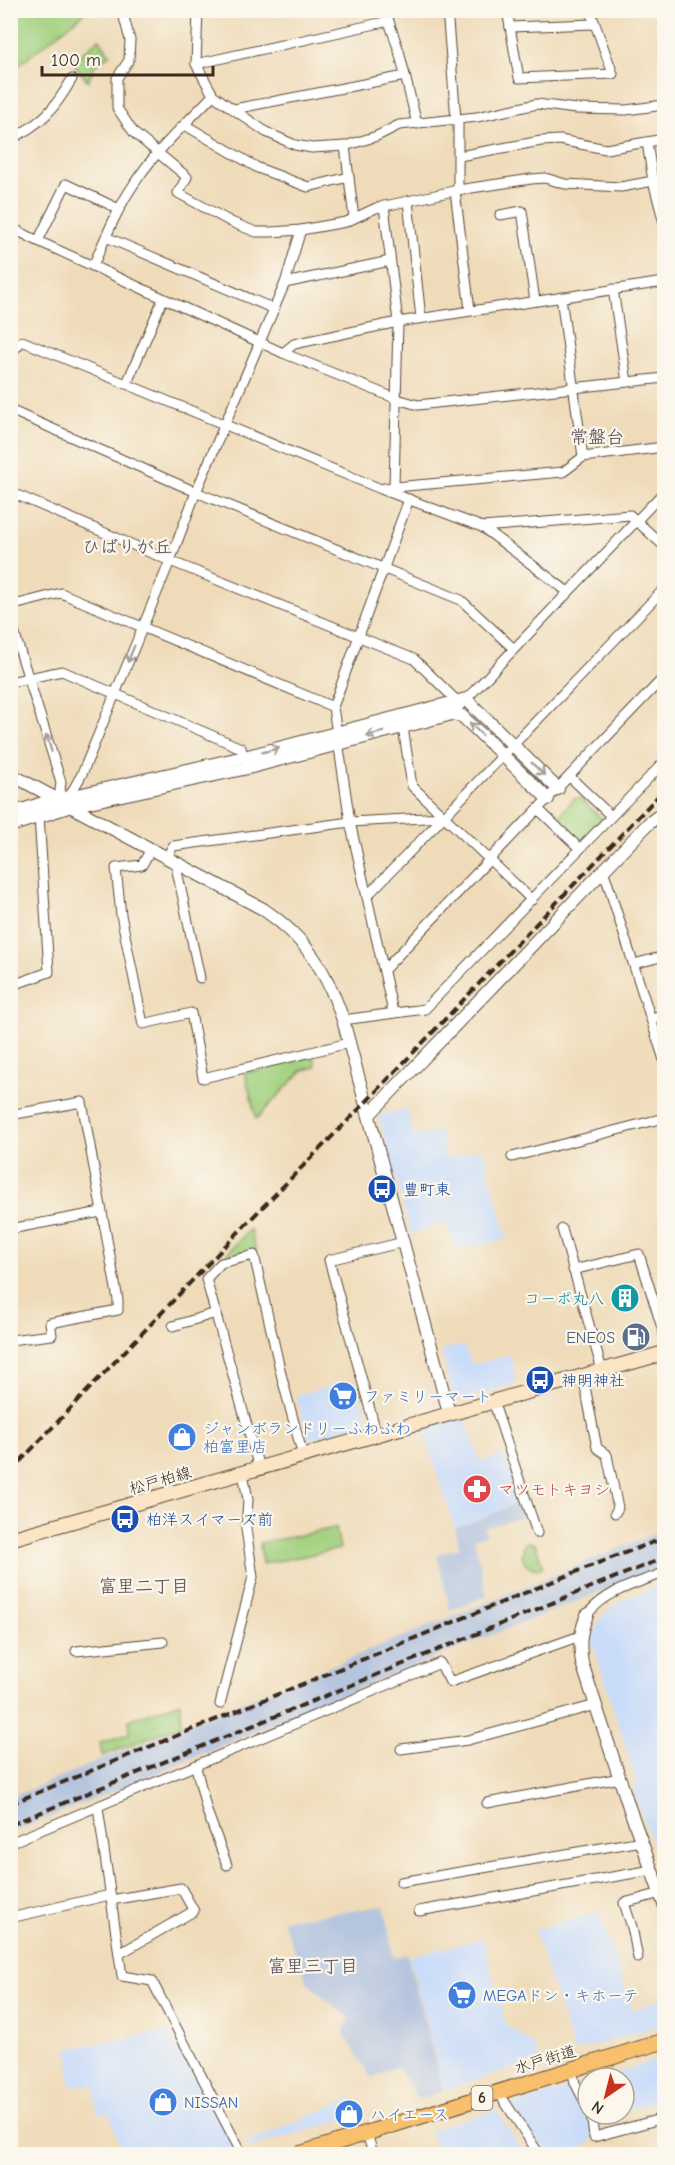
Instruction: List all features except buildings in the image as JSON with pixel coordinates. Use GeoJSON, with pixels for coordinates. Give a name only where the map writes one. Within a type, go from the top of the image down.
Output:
{"type":"FeatureCollection","features":[{"type":"Feature","properties":{"kind":"highway","name":"水戸街道"},"geometry":{"type":"LineString","coordinates":[[299,2154],[339,2148],[367,2133],[664,2041]]}},
{"type":"Feature","properties":{"kind":"main road","name":"松戸柏線"},"geometry":{"type":"LineString","coordinates":[[10,1539],[664,1353]]}},
{"type":"Feature","properties":{"kind":"street"},"geometry":{"type":"LineString","coordinates":[[122,10],[130,40],[129,60],[117,78],[117,108],[134,133],[187,177],[178,194],[231,222],[256,232],[302,230],[346,222],[384,206],[457,190],[545,178],[565,184],[621,187],[664,179]]}},
{"type":"Feature","properties":{"kind":"street"},"geometry":{"type":"LineString","coordinates":[[198,10],[196,64],[213,95],[266,132],[295,145],[345,146],[377,136],[399,125],[457,119],[537,104],[576,109],[626,110],[664,105]]}},
{"type":"Feature","properties":{"kind":"street"},"geometry":{"type":"LineString","coordinates":[[385,10],[399,51],[417,124]]}},
{"type":"Feature","properties":{"kind":"street"},"geometry":{"type":"LineString","coordinates":[[447,10],[457,119],[459,156],[457,190],[470,310]]}},
{"type":"Feature","properties":{"kind":"street"},"geometry":{"type":"LineString","coordinates":[[507,10],[519,78],[613,74],[590,10]]}},
{"type":"Feature","properties":{"kind":"street"},"geometry":{"type":"LineString","coordinates":[[196,64],[389,21]]}},
{"type":"Feature","properties":{"kind":"street"},"geometry":{"type":"LineString","coordinates":[[510,27],[594,24]]}},
{"type":"Feature","properties":{"kind":"street"},"geometry":{"type":"LineString","coordinates":[[234,110],[405,76]]}},
{"type":"Feature","properties":{"kind":"street"},"geometry":{"type":"LineString","coordinates":[[10,140],[48,115],[72,79]]}},
{"type":"Feature","properties":{"kind":"street"},"geometry":{"type":"LineString","coordinates":[[93,266],[119,209],[134,184],[157,154],[213,95]]}},
{"type":"Feature","properties":{"kind":"street"},"geometry":{"type":"LineString","coordinates":[[185,125],[258,168],[308,187],[349,177]]}},
{"type":"Feature","properties":{"kind":"street"},"geometry":{"type":"LineString","coordinates":[[459,156],[541,141],[560,140],[606,149],[664,139]]}},
{"type":"Feature","properties":{"kind":"street"},"geometry":{"type":"LineString","coordinates":[[647,142],[653,181],[661,198],[664,223]]}},
{"type":"Feature","properties":{"kind":"street"},"geometry":{"type":"LineString","coordinates":[[345,146],[354,218]]}},
{"type":"Feature","properties":{"kind":"street"},"geometry":{"type":"LineString","coordinates":[[38,241],[66,184],[119,209]]}},
{"type":"Feature","properties":{"kind":"street"},"geometry":{"type":"LineString","coordinates":[[408,201],[421,318]]}},
{"type":"Feature","properties":{"kind":"street"},"geometry":{"type":"LineString","coordinates":[[384,206],[398,322],[394,487]]}},
{"type":"Feature","properties":{"kind":"street"},"geometry":{"type":"LineString","coordinates":[[500,215],[522,211],[535,301]]}},
{"type":"Feature","properties":{"kind":"street"},"geometry":{"type":"LineString","coordinates":[[10,227],[260,343],[397,399],[418,405],[664,378]]}},
{"type":"Feature","properties":{"kind":"street"},"geometry":{"type":"LineString","coordinates":[[10,826],[39,816],[66,801],[82,774],[196,492],[285,283],[302,230]]}},
{"type":"Feature","properties":{"kind":"street"},"geometry":{"type":"LineString","coordinates":[[106,237],[274,309]]}},
{"type":"Feature","properties":{"kind":"street"},"geometry":{"type":"LineString","coordinates":[[285,283],[390,261]]}},
{"type":"Feature","properties":{"kind":"street"},"geometry":{"type":"LineString","coordinates":[[283,353],[294,344],[398,322],[664,282]]}},
{"type":"Feature","properties":{"kind":"street"},"geometry":{"type":"LineString","coordinates":[[613,289],[627,382]]}},
{"type":"Feature","properties":{"kind":"street"},"geometry":{"type":"LineString","coordinates":[[561,297],[583,457]]}},
{"type":"Feature","properties":{"kind":"street"},"geometry":{"type":"LineString","coordinates":[[127,383],[163,299]]}},
{"type":"Feature","properties":{"kind":"street"},"geometry":{"type":"LineString","coordinates":[[10,354],[22,341],[408,500],[482,527],[568,592]]}},
{"type":"Feature","properties":{"kind":"street"},"geometry":{"type":"LineString","coordinates":[[10,410],[196,492],[461,600],[514,649]]}},
{"type":"Feature","properties":{"kind":"street"},"geometry":{"type":"LineString","coordinates":[[381,489],[563,472],[583,457],[664,447]]}},
{"type":"Feature","properties":{"kind":"street"},"geometry":{"type":"LineString","coordinates":[[10,492],[170,561],[414,659],[513,745],[558,789]]}},
{"type":"Feature","properties":{"kind":"street"},"geometry":{"type":"LineString","coordinates":[[452,714],[462,700],[664,492]]}},
{"type":"Feature","properties":{"kind":"street"},"geometry":{"type":"LineString","coordinates":[[393,1012],[350,822],[333,707],[408,500]]}},
{"type":"Feature","properties":{"kind":"street"},"geometry":{"type":"LineString","coordinates":[[482,527],[630,515],[664,546]]}},
{"type":"Feature","properties":{"kind":"street"},"geometry":{"type":"LineString","coordinates":[[367,896],[664,589]]}},
{"type":"Feature","properties":{"kind":"street"},"geometry":{"type":"LineString","coordinates":[[10,606],[61,593],[333,707]]}},
{"type":"Feature","properties":{"kind":"street"},"geometry":{"type":"LineString","coordinates":[[10,619],[66,801]]}},
{"type":"Feature","properties":{"kind":"street"},"geometry":{"type":"LineString","coordinates":[[10,682],[62,670],[241,748],[246,762]]}},
{"type":"Feature","properties":{"kind":"street"},"geometry":{"type":"LineString","coordinates":[[384,970],[664,677]]}},
{"type":"Feature","properties":{"kind":"street"},"geometry":{"type":"LineString","coordinates":[[10,814],[246,762],[402,721],[462,700]]}},
{"type":"Feature","properties":{"kind":"street"},"geometry":{"type":"LineString","coordinates":[[402,721],[452,714],[462,716],[548,799]]}},
{"type":"Feature","properties":{"kind":"street"},"geometry":{"type":"LineString","coordinates":[[402,721],[412,786],[532,900]]}},
{"type":"Feature","properties":{"kind":"street"},"geometry":{"type":"LineString","coordinates":[[343,1020],[425,1008],[664,762]]}},
{"type":"Feature","properties":{"kind":"street"},"geometry":{"type":"LineString","coordinates":[[10,774],[66,801],[263,909],[297,936],[324,972],[343,1020],[449,1413]]}},
{"type":"Feature","properties":{"kind":"street"},"geometry":{"type":"LineString","coordinates":[[570,777],[611,816]]}},
{"type":"Feature","properties":{"kind":"street"},"geometry":{"type":"LineString","coordinates":[[538,809],[580,849]]}},
{"type":"Feature","properties":{"kind":"street"},"geometry":{"type":"LineString","coordinates":[[369,1115],[649,823],[664,812]]}},
{"type":"Feature","properties":{"kind":"street"},"geometry":{"type":"LineString","coordinates":[[10,986],[49,972],[39,816]]}},
{"type":"Feature","properties":{"kind":"street"},"geometry":{"type":"LineString","coordinates":[[167,857],[174,846],[350,822],[444,817]]}},
{"type":"Feature","properties":{"kind":"street"},"geometry":{"type":"LineString","coordinates":[[151,849],[142,865],[116,868],[121,915],[143,1024],[191,1013],[203,1078],[349,1043]]}},
{"type":"Feature","properties":{"kind":"street"},"geometry":{"type":"LineString","coordinates":[[180,864],[177,871],[200,978]]}},
{"type":"Feature","properties":{"kind":"street"},"geometry":{"type":"LineString","coordinates":[[603,872],[664,1060]]}},
{"type":"Feature","properties":{"kind":"street"},"geometry":{"type":"LineString","coordinates":[[634,964],[664,956]]}},
{"type":"Feature","properties":{"kind":"street"},"geometry":{"type":"LineString","coordinates":[[652,1018],[664,1014]]}},
{"type":"Feature","properties":{"kind":"street"},"geometry":{"type":"LineString","coordinates":[[10,1115],[82,1102],[118,1300],[118,1310],[50,1323],[52,1335],[10,1340]]}},
{"type":"Feature","properties":{"kind":"street"},"geometry":{"type":"LineString","coordinates":[[513,1157],[664,1118]]}},
{"type":"Feature","properties":{"kind":"street"},"geometry":{"type":"LineString","coordinates":[[10,1229],[101,1212]]}},
{"type":"Feature","properties":{"kind":"street"},"geometry":{"type":"LineString","coordinates":[[562,1229],[602,1370]]}},
{"type":"Feature","properties":{"kind":"street"},"geometry":{"type":"LineString","coordinates":[[377,1435],[329,1260],[404,1242]]}},
{"type":"Feature","properties":{"kind":"street"},"geometry":{"type":"LineString","coordinates":[[573,1270],[639,1254],[664,1334]]}},
{"type":"Feature","properties":{"kind":"street"},"geometry":{"type":"LineString","coordinates":[[259,1468],[206,1279],[221,1263],[254,1255],[282,1378],[303,1456]]}},
{"type":"Feature","properties":{"kind":"street"},"geometry":{"type":"LineString","coordinates":[[173,1326],[216,1313]]}},
{"type":"Feature","properties":{"kind":"street"},"geometry":{"type":"LineString","coordinates":[[583,1376],[597,1448],[607,1455],[618,1508],[615,1513]]}},
{"type":"Feature","properties":{"kind":"street"},"geometry":{"type":"LineString","coordinates":[[493,1401],[537,1533]]}},
{"type":"Feature","properties":{"kind":"street"},"geometry":{"type":"LineString","coordinates":[[220,1704],[253,1577],[246,1529],[248,1500],[243,1473]]}},
{"type":"Feature","properties":{"kind":"street"},"geometry":{"type":"LineString","coordinates":[[639,1958],[624,1903],[663,1899],[620,1778],[582,1663],[579,1647],[587,1615],[596,1603],[611,1594],[664,1573]]}},
{"type":"Feature","properties":{"kind":"street"},"geometry":{"type":"LineString","coordinates":[[10,1843],[440,1663],[450,1682],[580,1636]]}},
{"type":"Feature","properties":{"kind":"street"},"geometry":{"type":"LineString","coordinates":[[76,1651],[163,1642]]}},
{"type":"Feature","properties":{"kind":"street"},"geometry":{"type":"LineString","coordinates":[[401,1749],[468,1740],[596,1705]]}},
{"type":"Feature","properties":{"kind":"street"},"geometry":{"type":"LineString","coordinates":[[196,1767],[207,1811],[227,1865]]}},
{"type":"Feature","properties":{"kind":"street"},"geometry":{"type":"LineString","coordinates":[[487,1803],[620,1778]]}},
{"type":"Feature","properties":{"kind":"street"},"geometry":{"type":"LineString","coordinates":[[98,1807],[122,1976],[152,1981],[242,2154]]}},
{"type":"Feature","properties":{"kind":"street"},"geometry":{"type":"LineString","coordinates":[[401,1882],[642,1841]]}},
{"type":"Feature","properties":{"kind":"street"},"geometry":{"type":"LineString","coordinates":[[419,1911],[652,1870]]}},
{"type":"Feature","properties":{"kind":"street"},"geometry":{"type":"LineString","coordinates":[[10,1918],[110,1898],[181,1888],[194,1911],[119,1954]]}},
{"type":"Feature","properties":{"kind":"street"},"geometry":{"type":"LineString","coordinates":[[572,2070],[576,2085]]}},
{"type":"Feature","properties":{"kind":"street"},"geometry":{"type":"LineString","coordinates":[[499,2092],[538,2154]]}},
{"type":"Feature","properties":{"kind":"street"},"geometry":{"type":"LineString","coordinates":[[636,2126],[664,2118]]}},
{"type":"Feature","properties":{"kind":"street"},"geometry":{"type":"LineString","coordinates":[[593,2126],[594,2137],[635,2126]]}},
{"type":"Feature","properties":{"kind":"street"},"geometry":{"type":"LineString","coordinates":[[367,2133],[373,2154]]}},
{"type":"Feature","properties":{"kind":"shaded area"},"geometry":{"type":"Polygon","coordinates":[[[407,1110],[414,1136],[439,1131],[447,1159],[482,1149],[508,1239],[456,1249],[446,1223],[411,1234],[378,1115],[407,1110]]]}},
{"type":"Feature","properties":{"kind":"shaded area"},"geometry":{"type":"Polygon","coordinates":[[[464,1345],[472,1365],[511,1355],[516,1383],[462,1399],[452,1392],[441,1351],[464,1345]]]}},
{"type":"Feature","properties":{"kind":"shaded area"},"geometry":{"type":"Polygon","coordinates":[[[356,1380],[368,1424],[308,1440],[296,1395],[356,1380]]]}},
{"type":"Feature","properties":{"kind":"shaded area"},"geometry":{"type":"Polygon","coordinates":[[[464,1416],[480,1462],[504,1454],[520,1501],[485,1518],[455,1528],[422,1427],[464,1416]]]}},
{"type":"Feature","properties":{"kind":"shaded area"},"geometry":{"type":"Polygon","coordinates":[[[520,1501],[526,1516],[484,1528],[486,1535],[474,1539],[487,1596],[450,1610],[437,1554],[460,1548],[455,1528],[485,1518],[520,1501]]]}},
{"type":"Feature","properties":{"kind":"shaded area"},"geometry":{"type":"Polygon","coordinates":[[[664,1530],[664,1566],[297,1713],[11,1832],[11,1797],[664,1530]]]}},
{"type":"Feature","properties":{"kind":"shaded area"},"geometry":{"type":"Polygon","coordinates":[[[664,1583],[664,1876],[634,1792],[635,1776],[592,1640],[606,1612],[620,1601],[664,1583]]]}},
{"type":"Feature","properties":{"kind":"shaded area"},"geometry":{"type":"Polygon","coordinates":[[[384,1906],[394,1958],[407,1954],[443,2091],[418,2099],[397,2066],[371,2078],[343,2032],[350,2019],[308,1984],[282,1920],[384,1906]]]}},
{"type":"Feature","properties":{"kind":"shaded area"},"geometry":{"type":"Polygon","coordinates":[[[599,1912],[633,2011],[663,1998],[664,2024],[574,2052],[534,1930],[599,1912]]]}},
{"type":"Feature","properties":{"kind":"shaded area"},"geometry":{"type":"Polygon","coordinates":[[[483,1939],[506,2025],[535,2046],[539,2060],[444,2090],[409,1956],[483,1939]]]}},
{"type":"Feature","properties":{"kind":"shaded area"},"geometry":{"type":"Polygon","coordinates":[[[169,2031],[239,2154],[123,2154],[109,2113],[97,2113],[95,2084],[71,2086],[68,2049],[169,2031]]]}},
{"type":"Feature","properties":{"kind":"shaded area"},"geometry":{"type":"Polygon","coordinates":[[[664,2058],[664,2099],[636,2107],[636,2067],[664,2058]]]}},
{"type":"Feature","properties":{"kind":"shaded area"},"geometry":{"type":"Polygon","coordinates":[[[573,2087],[576,2093],[576,2126],[590,2126],[593,2141],[569,2154],[544,2154],[512,2105],[573,2087]]]}},
{"type":"Feature","properties":{"kind":"shaded area"},"geometry":{"type":"Polygon","coordinates":[[[352,2098],[363,2114],[247,2148],[245,2143],[352,2098]]]}},
{"type":"Feature","properties":{"kind":"shaded area"},"geometry":{"type":"Polygon","coordinates":[[[496,2110],[524,2154],[439,2154],[430,2130],[496,2110]]]}},
{"type":"Feature","properties":{"kind":"green space"},"geometry":{"type":"Polygon","coordinates":[[[11,10],[87,10],[87,11],[11,71],[11,10]]]}},
{"type":"Feature","properties":{"kind":"green space"},"geometry":{"type":"Polygon","coordinates":[[[99,39],[110,54],[93,67],[88,81],[72,62],[99,39]]]}},
{"type":"Feature","properties":{"kind":"green space"},"geometry":{"type":"Polygon","coordinates":[[[580,798],[603,820],[582,842],[559,820],[559,816],[574,799],[580,798]]]}},
{"type":"Feature","properties":{"kind":"green space"},"geometry":{"type":"Polygon","coordinates":[[[310,1057],[315,1059],[316,1067],[303,1070],[256,1119],[245,1073],[310,1057]]]}},
{"type":"Feature","properties":{"kind":"green space"},"geometry":{"type":"Polygon","coordinates":[[[250,1229],[256,1250],[220,1261],[250,1229]]]}},
{"type":"Feature","properties":{"kind":"green space"},"geometry":{"type":"Polygon","coordinates":[[[336,1528],[340,1549],[262,1564],[260,1543],[336,1528]]]}},
{"type":"Feature","properties":{"kind":"green space"},"geometry":{"type":"Polygon","coordinates":[[[529,1542],[536,1545],[543,1567],[536,1569],[526,1565],[522,1555],[524,1544],[529,1542]]]}},
{"type":"Feature","properties":{"kind":"green space"},"geometry":{"type":"Polygon","coordinates":[[[180,1702],[181,1725],[102,1756],[100,1743],[129,1734],[129,1720],[180,1702]]]}},
{"type":"Feature","properties":{"kind":"railway"},"geometry":{"type":"LineString","coordinates":[[10,1472],[664,790]]}},
{"type":"Feature","properties":{"kind":"railway"},"geometry":{"type":"LineString","coordinates":[[10,1804],[664,1538]]}},
{"type":"Feature","properties":{"kind":"railway"},"geometry":{"type":"LineString","coordinates":[[10,1825],[664,1558]]}},
{"type":"Feature","properties":{"kind":"place","name":"豊町東"},"geometry":{"type":"Point","coordinates":[382,1189]}},
{"type":"Feature","properties":{"kind":"place","name":"コーポ丸八"},"geometry":{"type":"Point","coordinates":[625,1298]}},
{"type":"Feature","properties":{"kind":"place","name":"ENEOS"},"geometry":{"type":"Point","coordinates":[636,1337]}},
{"type":"Feature","properties":{"kind":"place","name":"神明神社"},"geometry":{"type":"Point","coordinates":[540,1380]}},
{"type":"Feature","properties":{"kind":"place","name":"ファミリーマート"},"geometry":{"type":"Point","coordinates":[343,1396]}},
{"type":"Feature","properties":{"kind":"place","name":"ジャンボランドリーふわふわ 柏富里店"},"geometry":{"type":"Point","coordinates":[182,1437]}},
{"type":"Feature","properties":{"kind":"place","name":"マツモトキヨシ"},"geometry":{"type":"Point","coordinates":[477,1489]}},
{"type":"Feature","properties":{"kind":"place","name":"柏洋スイマーズ前"},"geometry":{"type":"Point","coordinates":[125,1519]}},
{"type":"Feature","properties":{"kind":"place","name":"MEGAドン・キホーテ"},"geometry":{"type":"Point","coordinates":[462,1995]}},
{"type":"Feature","properties":{"kind":"place","name":"NISSAN"},"geometry":{"type":"Point","coordinates":[163,2102]}},
{"type":"Feature","properties":{"kind":"place","name":"ハイエース"},"geometry":{"type":"Point","coordinates":[349,2114]}},
{"type":"Feature","properties":{"kind":"district","name":"常盤台"},"geometry":{"type":"Point","coordinates":[597,437]}},
{"type":"Feature","properties":{"kind":"district","name":"ひばりが丘"},"geometry":{"type":"Point","coordinates":[127,547]}},
{"type":"Feature","properties":{"kind":"district","name":"富里二丁目"},"geometry":{"type":"Point","coordinates":[144,1586]}},
{"type":"Feature","properties":{"kind":"district","name":"富里三丁目"},"geometry":{"type":"Point","coordinates":[313,1966]}}]}
